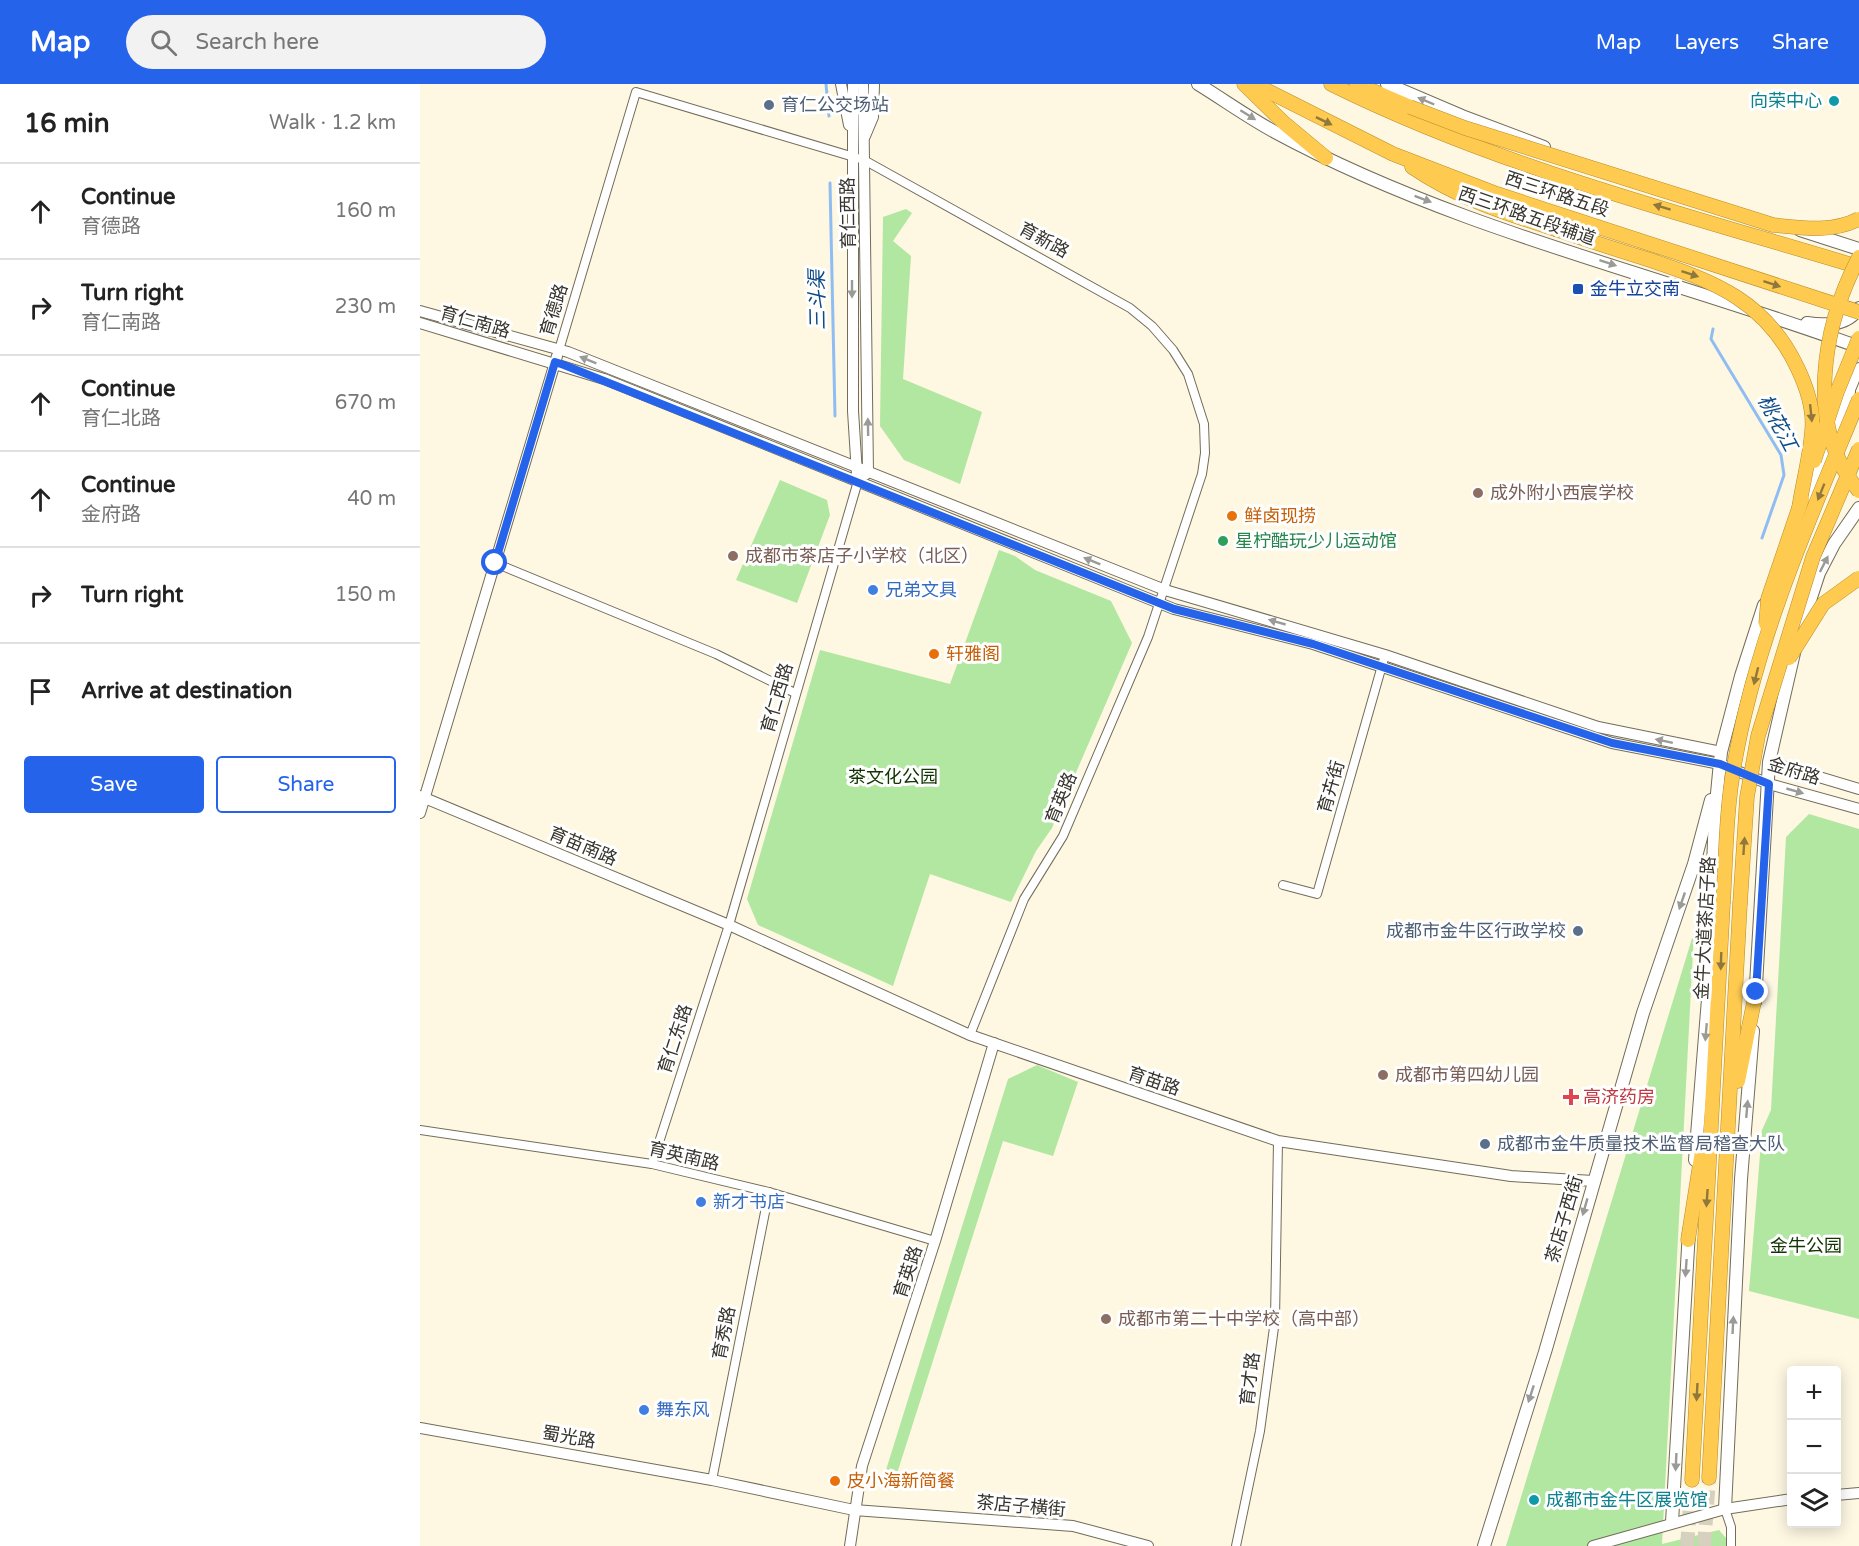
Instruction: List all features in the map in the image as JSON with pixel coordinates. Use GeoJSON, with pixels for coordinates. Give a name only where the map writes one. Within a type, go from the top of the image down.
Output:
{"type":"FeatureCollection","features":[{"type":"Feature","properties":{"kind":"highway"},"geometry":{"type":"LineString","coordinates":[[1244,84],[1284,123],[1326,158]]}},
{"type":"Feature","properties":{"kind":"highway","name":"西三环路五段"},"geometry":{"type":"LineString","coordinates":[[1254,84],[1393,154],[1497,194],[1859,310]]}},
{"type":"Feature","properties":{"kind":"highway","name":"西三环路五段"},"geometry":{"type":"LineString","coordinates":[[1331,84],[1388,112],[1510,160],[1859,267]]}},
{"type":"Feature","properties":{"kind":"highway"},"geometry":{"type":"LineString","coordinates":[[1357,84],[1465,128],[1773,225],[1818,229],[1836,227],[1859,219]]}},
{"type":"Feature","properties":{"kind":"highway"},"geometry":{"type":"LineString","coordinates":[[1393,154],[1440,186],[1490,209],[1704,278],[1737,296],[1768,321],[1788,348],[1802,378],[1810,404],[1812,430],[1799,507]]}},
{"type":"Feature","properties":{"kind":"highway"},"geometry":{"type":"LineString","coordinates":[[1859,256],[1840,302],[1832,333],[1825,378],[1826,413],[1832,444],[1842,469],[1859,491]]}},
{"type":"Feature","properties":{"kind":"highway"},"geometry":{"type":"LineString","coordinates":[[1764,644],[1768,599],[1837,392],[1859,338]]}},
{"type":"Feature","properties":{"kind":"highway","name":"金牛大道茶店子路"},"geometry":{"type":"LineString","coordinates":[[1692,1480],[1724,903],[1734,766],[1764,644],[1854,396]]}},
{"type":"Feature","properties":{"kind":"highway","name":"金牛大道茶店子路"},"geometry":{"type":"LineString","coordinates":[[1709,1478],[1740,904],[1751,767],[1813,557],[1859,449]]}},
{"type":"Feature","properties":{"kind":"highway"},"geometry":{"type":"LineString","coordinates":[[1775,684],[1801,636],[1823,604],[1859,578]]}},
{"type":"Feature","properties":{"kind":"highway"},"geometry":{"type":"LineString","coordinates":[[1729,1127],[1756,992]]}},
{"type":"Feature","properties":{"kind":"highway"},"geometry":{"type":"LineString","coordinates":[[1688,1240],[1717,1057]]}},
{"type":"Feature","properties":{"kind":"main road","name":"西三环路五段辅道"},"geometry":{"type":"LineString","coordinates":[[1198,84],[1274,132],[1401,191],[1490,225],[1785,320],[1859,347]]}},
{"type":"Feature","properties":{"kind":"main road"},"geometry":{"type":"LineString","coordinates":[[1387,84],[1462,116],[1551,149],[1853,247],[1859,256]]}},
{"type":"Feature","properties":{"kind":"main road"},"geometry":{"type":"LineString","coordinates":[[1785,320],[1818,325],[1838,323],[1859,310]]}},
{"type":"Feature","properties":{"kind":"main road"},"geometry":{"type":"LineString","coordinates":[[1672,1522],[1688,1240],[1708,999],[1715,814],[1720,758],[1741,676],[1768,594],[1854,396]]}},
{"type":"Feature","properties":{"kind":"main road"},"geometry":{"type":"LineString","coordinates":[[1725,1509],[1741,1179],[1756,992],[1769,762],[1797,640],[1820,573],[1834,544],[1859,508]]}},
{"type":"Feature","properties":{"kind":"main road","name":"金府路"},"geometry":{"type":"LineString","coordinates":[[1720,758],[1769,762]]}},
{"type":"Feature","properties":{"kind":"main road","name":"茶店子西街"},"geometry":{"type":"LineString","coordinates":[[1484,1546],[1545,1352],[1643,1013],[1694,864],[1720,758]]}},
{"type":"Feature","properties":{"kind":"street"},"geometry":{"type":"LineString","coordinates":[[841,84],[852,139]]}},
{"type":"Feature","properties":{"kind":"street","name":"育仁西路"},"geometry":{"type":"LineString","coordinates":[[729,925],[858,481],[853,411],[851,157],[853,84]]}},
{"type":"Feature","properties":{"kind":"street","name":"育仁西路"},"geometry":{"type":"LineString","coordinates":[[863,84],[868,472]]}},
{"type":"Feature","properties":{"kind":"street"},"geometry":{"type":"LineString","coordinates":[[864,139],[873,117],[874,84]]}},
{"type":"Feature","properties":{"kind":"street","name":"育新路"},"geometry":{"type":"LineString","coordinates":[[636,92],[864,160],[1130,308],[1152,326],[1173,350],[1188,374],[1204,424],[1205,453],[1198,486],[1160,602]]}},
{"type":"Feature","properties":{"kind":"street","name":"育德路"},"geometry":{"type":"LineString","coordinates":[[420,813],[422,797],[495,563],[636,92]]}},
{"type":"Feature","properties":{"kind":"street"},"geometry":{"type":"LineString","coordinates":[[420,311],[559,350],[1165,590],[1598,727],[1720,758]]}},
{"type":"Feature","properties":{"kind":"street","name":"育仁南路"},"geometry":{"type":"LineString","coordinates":[[420,323],[555,362],[604,379],[1174,609],[1384,660]]}},
{"type":"Feature","properties":{"kind":"street"},"geometry":{"type":"LineString","coordinates":[[1854,396],[1859,368]]}},
{"type":"Feature","properties":{"kind":"street"},"geometry":{"type":"LineString","coordinates":[[858,481],[868,472]]}},
{"type":"Feature","properties":{"kind":"street"},"geometry":{"type":"LineString","coordinates":[[495,563],[716,654],[795,693]]}},
{"type":"Feature","properties":{"kind":"street","name":"育英路"},"geometry":{"type":"LineString","coordinates":[[970,1035],[1024,899],[1063,836],[1160,602]]}},
{"type":"Feature","properties":{"kind":"street","name":"育卉街"},"geometry":{"type":"LineString","coordinates":[[1283,885],[1317,894],[1384,660]]}},
{"type":"Feature","properties":{"kind":"street","name":"金府路"},"geometry":{"type":"LineString","coordinates":[[1720,758],[1769,784],[1859,809]]}},
{"type":"Feature","properties":{"kind":"street","name":"金府路"},"geometry":{"type":"LineString","coordinates":[[1769,762],[1859,789]]}},
{"type":"Feature","properties":{"kind":"street","name":"育苗南路"},"geometry":{"type":"LineString","coordinates":[[422,797],[729,925]]}},
{"type":"Feature","properties":{"kind":"street","name":"育苗路"},"geometry":{"type":"LineString","coordinates":[[729,925],[970,1035],[1278,1141],[1511,1176],[1593,1181]]}},
{"type":"Feature","properties":{"kind":"street","name":"育仁东路"},"geometry":{"type":"LineString","coordinates":[[652,1164],[729,925]]}},
{"type":"Feature","properties":{"kind":"street","name":"育英路"},"geometry":{"type":"LineString","coordinates":[[850,1546],[862,1466],[935,1241],[994,1043]]}},
{"type":"Feature","properties":{"kind":"street","name":"育英南路"},"geometry":{"type":"LineString","coordinates":[[420,1130],[652,1164],[769,1192],[935,1241]]}},
{"type":"Feature","properties":{"kind":"street","name":"育才路"},"geometry":{"type":"LineString","coordinates":[[1236,1546],[1260,1431],[1275,1320],[1278,1141]]}},
{"type":"Feature","properties":{"kind":"street","name":"育秀路"},"geometry":{"type":"LineString","coordinates":[[712,1480],[769,1192]]}},
{"type":"Feature","properties":{"kind":"street","name":"蜀光路"},"geometry":{"type":"LineString","coordinates":[[420,1428],[712,1480]]}},
{"type":"Feature","properties":{"kind":"street","name":"茶店子横街"},"geometry":{"type":"LineString","coordinates":[[712,1480],[855,1510],[1073,1526],[1148,1546]]}},
{"type":"Feature","properties":{"kind":"street"},"geometry":{"type":"LineString","coordinates":[[1841,1495],[1859,1493]]}},
{"type":"Feature","properties":{"kind":"street"},"geometry":{"type":"LineString","coordinates":[[1593,1546],[1725,1509],[1787,1500]]}},
{"type":"Feature","properties":{"kind":"street"},"geometry":{"type":"LineString","coordinates":[[1725,1509],[1731,1527],[1731,1546]]}},
{"type":"Feature","properties":{"kind":"green space"},"geometry":{"type":"Polygon","coordinates":[[[906,209],[912,213],[893,241],[911,256],[903,379],[982,412],[960,484],[904,460],[880,426],[883,217],[906,209]]]}},
{"type":"Feature","properties":{"kind":"green space"},"geometry":{"type":"Polygon","coordinates":[[[780,480],[827,500],[830,515],[797,603],[736,580],[780,480]]]}},
{"type":"Feature","properties":{"kind":"green space","name":"茶文化公园"},"geometry":{"type":"Polygon","coordinates":[[[999,550],[1015,556],[1035,570],[1111,601],[1132,643],[1052,828],[1036,851],[1011,902],[930,874],[893,986],[758,925],[747,899],[820,650],[950,684],[999,550]]]}},
{"type":"Feature","properties":{"kind":"green space","name":"金牛公园"},"geometry":{"type":"Polygon","coordinates":[[[1809,814],[1859,829],[1859,1319],[1749,1291],[1762,1130],[1771,1110],[1786,837],[1809,814]]]}},
{"type":"Feature","properties":{"kind":"green space"},"geometry":{"type":"Polygon","coordinates":[[[1694,932],[1662,1544],[1719,1530],[1726,1538],[1726,1546],[1506,1546],[1694,932]]]}},
{"type":"Feature","properties":{"kind":"green space"},"geometry":{"type":"Polygon","coordinates":[[[1037,1065],[1078,1082],[1053,1156],[1003,1141],[894,1483],[886,1470],[1008,1079],[1037,1065]]]}},
{"type":"Feature","properties":{"kind":"waterway","name":"三斗渠"},"geometry":{"type":"LineString","coordinates":[[826,84],[829,116]]}},
{"type":"Feature","properties":{"kind":"waterway","name":"三斗渠"},"geometry":{"type":"LineString","coordinates":[[830,183],[835,416]]}},
{"type":"Feature","properties":{"kind":"waterway","name":"桃花江"},"geometry":{"type":"LineString","coordinates":[[1713,329],[1711,339],[1781,455],[1784,475],[1762,538]]}},
{"type":"Feature","properties":{"kind":"tunnel"},"geometry":{"type":"LineString","coordinates":[[1704,1546],[1709,1478]]}},
{"type":"Feature","properties":{"kind":"tunnel"},"geometry":{"type":"LineString","coordinates":[[1687,1546],[1692,1480]]}},
{"type":"Feature","properties":{"kind":"place","name":"向荣中心"},"geometry":{"type":"Point","coordinates":[1834,101]}},
{"type":"Feature","properties":{"kind":"place","name":"育仁公交场站"},"geometry":{"type":"Point","coordinates":[769,105]}},
{"type":"Feature","properties":{"kind":"place","name":"金牛立交南"},"geometry":{"type":"Point","coordinates":[1578,289]}},
{"type":"Feature","properties":{"kind":"place","name":"成外附小西宸学校"},"geometry":{"type":"Point","coordinates":[1478,493]}},
{"type":"Feature","properties":{"kind":"place","name":"鲜卤现捞"},"geometry":{"type":"Point","coordinates":[1232,516]}},
{"type":"Feature","properties":{"kind":"place","name":"星柠酷玩少儿运动馆"},"geometry":{"type":"Point","coordinates":[1223,541]}},
{"type":"Feature","properties":{"kind":"place","name":"成都市茶店子小学校（北区）"},"geometry":{"type":"Point","coordinates":[733,556]}},
{"type":"Feature","properties":{"kind":"place","name":"兄弟文具"},"geometry":{"type":"Point","coordinates":[873,590]}},
{"type":"Feature","properties":{"kind":"place","name":"轩雅阁"},"geometry":{"type":"Point","coordinates":[934,654]}},
{"type":"Feature","properties":{"kind":"place","name":"成都市金牛区行政学校"},"geometry":{"type":"Point","coordinates":[1578,931]}},
{"type":"Feature","properties":{"kind":"place","name":"成都市第四幼儿园"},"geometry":{"type":"Point","coordinates":[1383,1075]}},
{"type":"Feature","properties":{"kind":"place","name":"高济药房"},"geometry":{"type":"Point","coordinates":[1571,1097]}},
{"type":"Feature","properties":{"kind":"place","name":"成都市金牛质量技术监督局稽查大队"},"geometry":{"type":"Point","coordinates":[1485,1144]}},
{"type":"Feature","properties":{"kind":"place","name":"新才书店"},"geometry":{"type":"Point","coordinates":[701,1202]}},
{"type":"Feature","properties":{"kind":"place","name":"成都市第二十中学校（高中部）"},"geometry":{"type":"Point","coordinates":[1106,1319]}},
{"type":"Feature","properties":{"kind":"place","name":"舞东风"},"geometry":{"type":"Point","coordinates":[644,1410]}},
{"type":"Feature","properties":{"kind":"place","name":"皮小海新简餐"},"geometry":{"type":"Point","coordinates":[835,1481]}},
{"type":"Feature","properties":{"kind":"place","name":"成都市金牛区展览馆"},"geometry":{"type":"Point","coordinates":[1534,1500]}},
{"type":"Feature","properties":{"kind":"route"},"geometry":{"type":"LineString","coordinates":[[495,563],[555,362],[604,379],[1174,609],[1313,644],[1383,665],[1612,743],[1720,764],[1769,784],[1756,992]]}}]}
